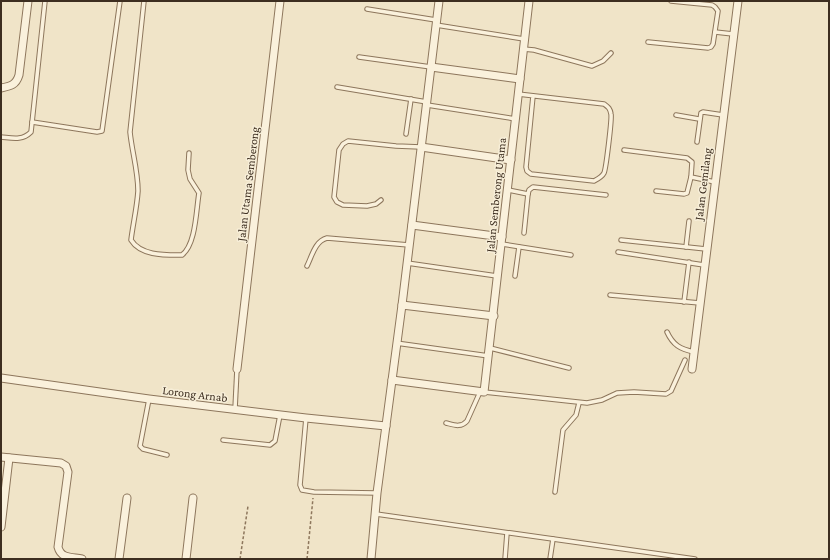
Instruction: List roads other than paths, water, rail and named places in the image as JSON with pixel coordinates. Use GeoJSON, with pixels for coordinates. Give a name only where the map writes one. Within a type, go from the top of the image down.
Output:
{"type":"FeatureCollection","features":[{"type":"Feature","properties":{"kind":"street"},"geometry":{"type":"LineString","coordinates":[[1,88],[12,86],[17,81],[19,75],[28,1]]}},
{"type":"Feature","properties":{"kind":"street","name":"Jalan Utama Semberong"},"geometry":{"type":"LineString","coordinates":[[237,369],[280,1]]}},
{"type":"Feature","properties":{"kind":"street"},"geometry":{"type":"LineString","coordinates":[[370,559],[439,1]]}},
{"type":"Feature","properties":{"kind":"street","name":"Jalan Semberong Utama"},"geometry":{"type":"LineString","coordinates":[[482,392],[490,352],[529,1]]}},
{"type":"Feature","properties":{"kind":"street","name":"Jalan Gemilang"},"geometry":{"type":"LineString","coordinates":[[692,369],[738,1]]}},
{"type":"Feature","properties":{"kind":"street"},"geometry":{"type":"LineString","coordinates":[[431,66],[520,79]]}},
{"type":"Feature","properties":{"kind":"street"},"geometry":{"type":"LineString","coordinates":[[421,147],[511,160]]}},
{"type":"Feature","properties":{"kind":"street"},"geometry":{"type":"LineString","coordinates":[[412,225],[502,240]]}},
{"type":"Feature","properties":{"kind":"street"},"geometry":{"type":"LineString","coordinates":[[402,305],[494,316]]}},
{"type":"Feature","properties":{"kind":"street","name":"Lorong Arnab"},"geometry":{"type":"LineString","coordinates":[[1,378],[149,400],[386,426]]}},
{"type":"Feature","properties":{"kind":"street"},"geometry":{"type":"LineString","coordinates":[[392,380],[482,392]]}},
{"type":"Feature","properties":{"kind":"street"},"geometry":{"type":"LineString","coordinates":[[1,457],[61,463],[66,466],[68,472],[58,547],[61,554],[64,556],[82,559]]}},
{"type":"Feature","properties":{"kind":"street"},"geometry":{"type":"LineString","coordinates":[[1,527],[9,458]]}},
{"type":"Feature","properties":{"kind":"street"},"geometry":{"type":"LineString","coordinates":[[119,559],[127,498]]}},
{"type":"Feature","properties":{"kind":"street"},"geometry":{"type":"LineString","coordinates":[[186,559],[193,498]]}},
{"type":"Feature","properties":{"kind":"lane"},"geometry":{"type":"LineString","coordinates":[[1,137],[20,139],[27,136],[31,132],[45,1]]}},
{"type":"Feature","properties":{"kind":"lane"},"geometry":{"type":"LineString","coordinates":[[32,122],[97,132],[102,131],[120,1]]}},
{"type":"Feature","properties":{"kind":"lane"},"geometry":{"type":"LineString","coordinates":[[144,1],[130,132],[138,192],[131,240],[134,246],[140,250],[164,255],[182,255],[188,251],[192,240],[199,193],[190,179],[188,170],[189,153]]}},
{"type":"Feature","properties":{"kind":"lane"},"geometry":{"type":"LineString","coordinates":[[648,42],[708,48],[713,44],[718,11],[715,7],[672,1]]}},
{"type":"Feature","properties":{"kind":"lane"},"geometry":{"type":"LineString","coordinates":[[367,9],[524,39]]}},
{"type":"Feature","properties":{"kind":"lane"},"geometry":{"type":"LineString","coordinates":[[714,32],[734,34]]}},
{"type":"Feature","properties":{"kind":"lane"},"geometry":{"type":"LineString","coordinates":[[523,50],[534,50],[592,66],[603,61],[610,53]]}},
{"type":"Feature","properties":{"kind":"lane"},"geometry":{"type":"LineString","coordinates":[[359,57],[431,66]]}},
{"type":"Feature","properties":{"kind":"lane"},"geometry":{"type":"LineString","coordinates":[[337,87],[411,99],[516,119]]}},
{"type":"Feature","properties":{"kind":"lane"},"geometry":{"type":"LineString","coordinates":[[518,94],[604,104],[609,108],[611,116],[608,147],[604,174],[600,178],[594,181],[531,174],[527,171],[526,167],[533,96]]}},
{"type":"Feature","properties":{"kind":"lane"},"geometry":{"type":"LineString","coordinates":[[406,134],[411,99]]}},
{"type":"Feature","properties":{"kind":"lane"},"geometry":{"type":"LineString","coordinates":[[696,142],[699,120],[703,112],[723,115]]}},
{"type":"Feature","properties":{"kind":"lane"},"geometry":{"type":"LineString","coordinates":[[676,115],[699,120]]}},
{"type":"Feature","properties":{"kind":"lane"},"geometry":{"type":"LineString","coordinates":[[381,200],[376,204],[367,206],[343,205],[337,202],[334,197],[339,150],[343,144],[348,141],[421,147]]}},
{"type":"Feature","properties":{"kind":"lane"},"geometry":{"type":"LineString","coordinates":[[624,150],[687,158],[692,162],[687,193],[656,191]]}},
{"type":"Feature","properties":{"kind":"lane"},"geometry":{"type":"LineString","coordinates":[[690,177],[715,182]]}},
{"type":"Feature","properties":{"kind":"lane"},"geometry":{"type":"LineString","coordinates":[[524,233],[528,194],[529,190],[533,187],[606,195]]}},
{"type":"Feature","properties":{"kind":"lane"},"geometry":{"type":"LineString","coordinates":[[508,190],[528,194]]}},
{"type":"Feature","properties":{"kind":"lane"},"geometry":{"type":"LineString","coordinates":[[686,247],[689,221]]}},
{"type":"Feature","properties":{"kind":"lane"},"geometry":{"type":"LineString","coordinates":[[307,266],[318,243],[322,239],[327,238],[409,245]]}},
{"type":"Feature","properties":{"kind":"lane"},"geometry":{"type":"LineString","coordinates":[[502,240],[519,247],[571,255]]}},
{"type":"Feature","properties":{"kind":"lane"},"geometry":{"type":"LineString","coordinates":[[621,240],[706,249]]}},
{"type":"Feature","properties":{"kind":"lane"},"geometry":{"type":"LineString","coordinates":[[516,276],[519,247]]}},
{"type":"Feature","properties":{"kind":"lane"},"geometry":{"type":"LineString","coordinates":[[618,252],[704,264]]}},
{"type":"Feature","properties":{"kind":"lane"},"geometry":{"type":"LineString","coordinates":[[684,302],[689,262]]}},
{"type":"Feature","properties":{"kind":"lane"},"geometry":{"type":"LineString","coordinates":[[407,263],[498,276]]}},
{"type":"Feature","properties":{"kind":"lane"},"geometry":{"type":"LineString","coordinates":[[610,295],[700,303]]}},
{"type":"Feature","properties":{"kind":"lane"},"geometry":{"type":"LineString","coordinates":[[666,332],[669,338],[682,350],[694,352]]}},
{"type":"Feature","properties":{"kind":"lane"},"geometry":{"type":"LineString","coordinates":[[396,343],[490,352],[569,368]]}},
{"type":"Feature","properties":{"kind":"lane"},"geometry":{"type":"LineString","coordinates":[[446,423],[461,426],[464,425],[482,392],[587,404],[602,400],[617,393],[669,393],[685,360]]}},
{"type":"Feature","properties":{"kind":"lane"},"geometry":{"type":"LineString","coordinates":[[235,410],[237,369]]}},
{"type":"Feature","properties":{"kind":"lane"},"geometry":{"type":"LineString","coordinates":[[149,400],[140,446],[143,449],[167,455]]}},
{"type":"Feature","properties":{"kind":"lane"},"geometry":{"type":"LineString","coordinates":[[555,492],[563,430],[576,415],[579,403]]}},
{"type":"Feature","properties":{"kind":"lane"},"geometry":{"type":"LineString","coordinates":[[223,440],[270,445],[275,441],[280,415]]}},
{"type":"Feature","properties":{"kind":"lane"},"geometry":{"type":"LineString","coordinates":[[306,418],[300,485],[302,490],[314,492],[378,493]]}},
{"type":"Feature","properties":{"kind":"lane"},"geometry":{"type":"LineString","coordinates":[[376,514],[553,539],[664,557],[695,559]]}},
{"type":"Feature","properties":{"kind":"lane"},"geometry":{"type":"LineString","coordinates":[[506,559],[507,533]]}},
{"type":"Feature","properties":{"kind":"lane"},"geometry":{"type":"LineString","coordinates":[[550,559],[553,539]]}}]}
